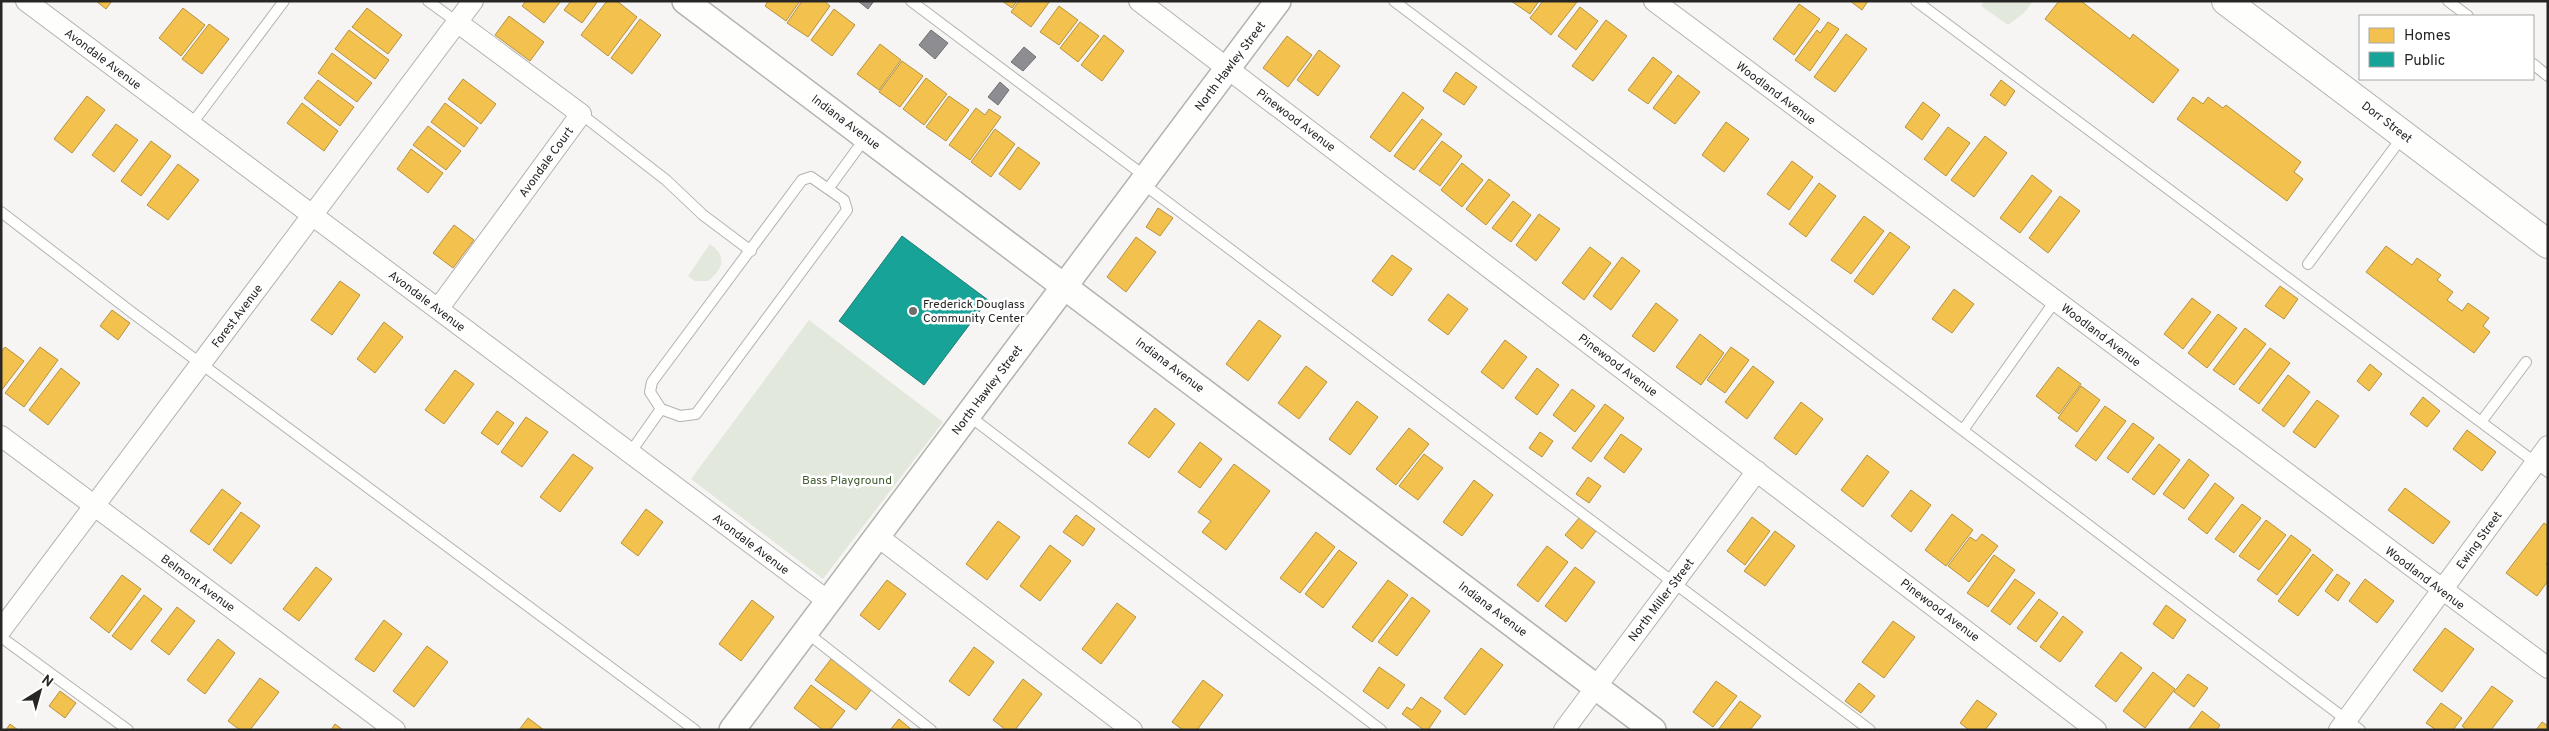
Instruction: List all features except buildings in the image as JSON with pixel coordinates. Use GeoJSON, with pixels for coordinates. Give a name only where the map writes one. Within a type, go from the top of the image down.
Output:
{"type":"FeatureCollection","features":[{"type":"Feature","properties":{"kind":"main road","name":"Dorr Street"},"geometry":{"type":"LineString","coordinates":[[2237,5],[2403,135],[2548,244]]}},
{"type":"Feature","properties":{"kind":"street","name":"Avondale Avenue"},"geometry":{"type":"LineString","coordinates":[[26,1],[828,601]]}},
{"type":"Feature","properties":{"kind":"street","name":"Forest Avenue"},"geometry":{"type":"LineString","coordinates":[[1,630],[473,1]]}},
{"type":"Feature","properties":{"kind":"street","name":"Indiana Avenue"},"geometry":{"type":"LineString","coordinates":[[685,1],[1066,286],[1653,730]]}},
{"type":"Feature","properties":{"kind":"street","name":"Pinewood Avenue"},"geometry":{"type":"LineString","coordinates":[[1138,1],[2096,730]]}},
{"type":"Feature","properties":{"kind":"street","name":"North Hawley Street"},"geometry":{"type":"LineString","coordinates":[[732,730],[1278,1]]}},
{"type":"Feature","properties":{"kind":"street","name":"Woodland Avenue"},"geometry":{"type":"LineString","coordinates":[[1654,1],[2548,668]]}},
{"type":"Feature","properties":{"kind":"street","name":"Avondale Court"},"geometry":{"type":"LineString","coordinates":[[438,309],[581,114],[457,22]]}},
{"type":"Feature","properties":{"kind":"street","name":"Belmont Avenue"},"geometry":{"type":"LineString","coordinates":[[1,436],[395,730]]}},
{"type":"Feature","properties":{"kind":"street","name":"Ewing Street"},"geometry":{"type":"LineString","coordinates":[[2348,726],[2442,590],[2542,468],[2548,446]]}},
{"type":"Feature","properties":{"kind":"street","name":"North Miller Street"},"geometry":{"type":"LineString","coordinates":[[1564,730],[1757,471]]}},
{"type":"Feature","properties":{"kind":"street"},"geometry":{"type":"LineString","coordinates":[[877,536],[1132,730]]}},
{"type":"Feature","properties":{"kind":"lane"},"geometry":{"type":"LineString","coordinates":[[191,125],[284,1]]}},
{"type":"Feature","properties":{"kind":"lane"},"geometry":{"type":"LineString","coordinates":[[428,1],[457,22]]}},
{"type":"Feature","properties":{"kind":"lane"},"geometry":{"type":"LineString","coordinates":[[911,1],[1870,730]]}},
{"type":"Feature","properties":{"kind":"lane"},"geometry":{"type":"LineString","coordinates":[[1394,1],[1963,430],[2348,726]]}},
{"type":"Feature","properties":{"kind":"lane"},"geometry":{"type":"LineString","coordinates":[[1916,1],[2542,468]]}},
{"type":"Feature","properties":{"kind":"lane"},"geometry":{"type":"LineString","coordinates":[[2448,1],[2467,15]]}},
{"type":"Feature","properties":{"kind":"lane"},"geometry":{"type":"LineString","coordinates":[[2534,65],[2548,76]]}},
{"type":"Feature","properties":{"kind":"lane"},"geometry":{"type":"LineString","coordinates":[[581,114],[666,180],[702,215],[751,251]]}},
{"type":"Feature","properties":{"kind":"lane"},"geometry":{"type":"LineString","coordinates":[[2308,264],[2403,135]]}},
{"type":"Feature","properties":{"kind":"lane"},"geometry":{"type":"LineString","coordinates":[[828,189],[866,137]]}},
{"type":"Feature","properties":{"kind":"lane"},"geometry":{"type":"LineString","coordinates":[[811,176],[828,189],[844,200],[847,210],[696,414],[680,416],[661,409],[650,392],[652,382],[802,180],[811,176]]}},
{"type":"Feature","properties":{"kind":"lane"},"geometry":{"type":"LineString","coordinates":[[1,212],[695,730]]}},
{"type":"Feature","properties":{"kind":"lane"},"geometry":{"type":"LineString","coordinates":[[1963,430],[2055,301]]}},
{"type":"Feature","properties":{"kind":"lane"},"geometry":{"type":"LineString","coordinates":[[2481,422],[2526,362]]}},
{"type":"Feature","properties":{"kind":"lane"},"geometry":{"type":"LineString","coordinates":[[630,453],[661,409]]}},
{"type":"Feature","properties":{"kind":"lane"},"geometry":{"type":"LineString","coordinates":[[968,415],[1382,730]]}},
{"type":"Feature","properties":{"kind":"lane"},"geometry":{"type":"LineString","coordinates":[[806,631],[931,730]]}},
{"type":"Feature","properties":{"kind":"lane"},"geometry":{"type":"LineString","coordinates":[[1,637],[128,730]]}},
{"type":"Feature","properties":{"kind":"green space"},"geometry":{"type":"Polygon","coordinates":[[[1984,1],[2033,1],[2024,13],[2008,25],[1981,6],[1984,1]]]}},
{"type":"Feature","properties":{"kind":"green space"},"geometry":{"type":"Polygon","coordinates":[[[710,244],[716,249],[721,258],[720,267],[708,281],[695,281],[688,276],[710,244]]]}},
{"type":"Feature","properties":{"kind":"green space","name":"Bass Playground"},"geometry":{"type":"Polygon","coordinates":[[[809,320],[943,422],[823,579],[691,479],[809,320]]]}},
{"type":"Feature","properties":{"kind":"place","name":"Frederick Douglass Community Center"},"geometry":{"type":"Point","coordinates":[913,311]}}]}
